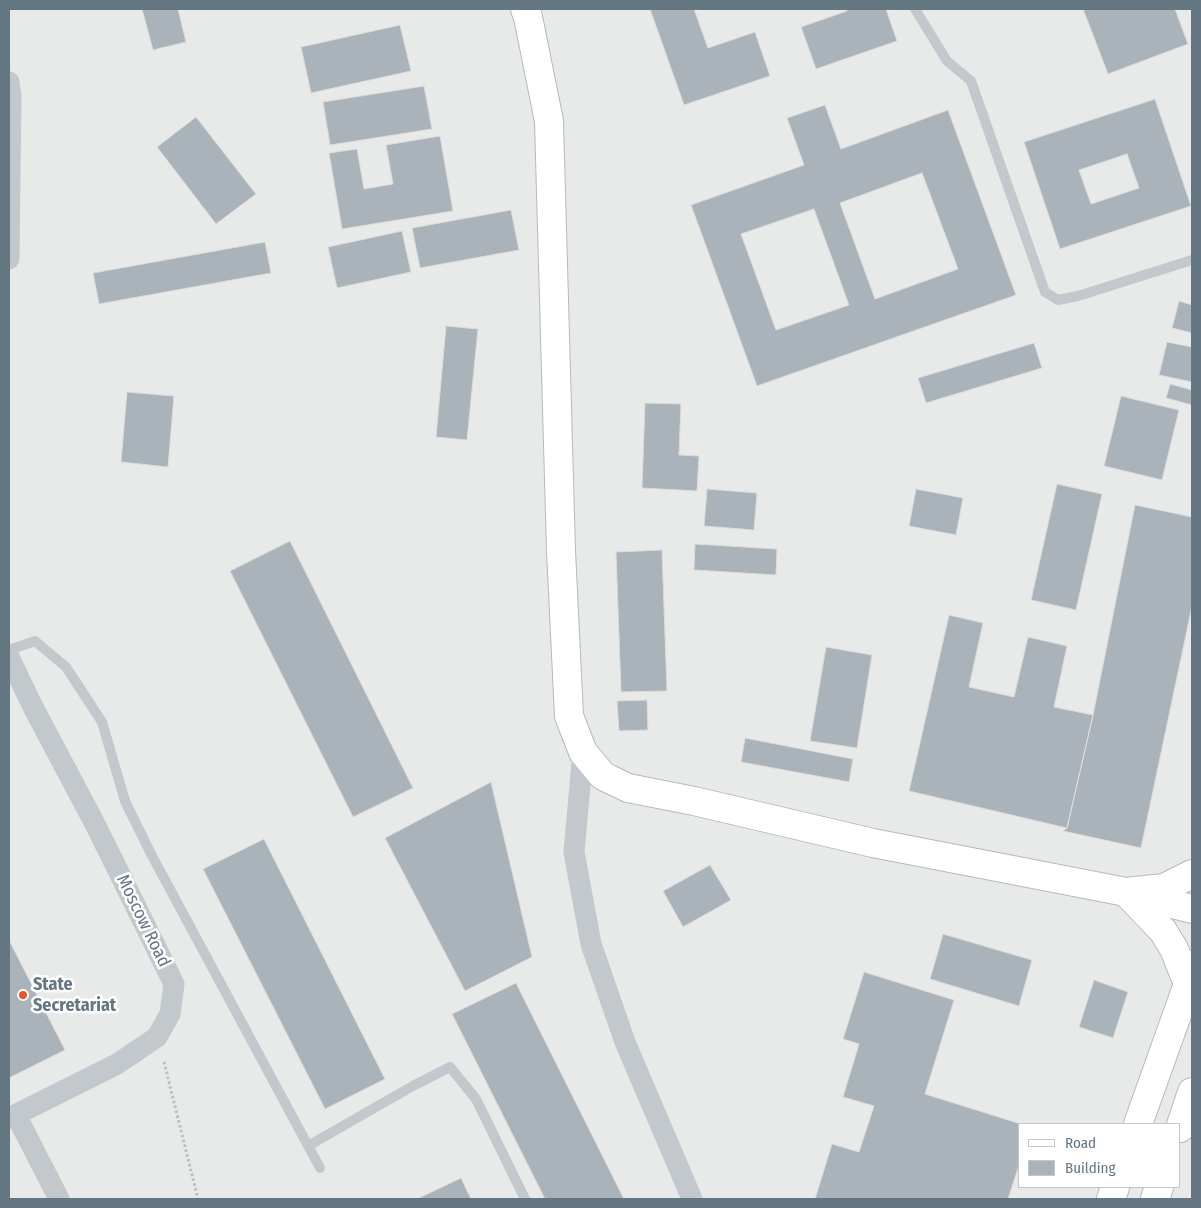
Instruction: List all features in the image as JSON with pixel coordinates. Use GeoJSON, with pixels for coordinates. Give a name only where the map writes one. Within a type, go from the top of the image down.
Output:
{"type":"FeatureCollection","features":[{"type":"Feature","properties":{"kind":"street"},"geometry":{"type":"LineString","coordinates":[[525,9],[549,121],[560,551],[569,716],[583,752],[603,776],[628,788],[694,801],[873,843],[1126,892],[1192,909]]}},
{"type":"Feature","properties":{"kind":"street"},"geometry":{"type":"LineString","coordinates":[[9,82],[11,96],[9,259]]}},
{"type":"Feature","properties":{"kind":"street","name":"Moscow Road"},"geometry":{"type":"LineString","coordinates":[[9,657],[33,707],[95,824],[174,984],[170,1014],[157,1037],[117,1064],[12,1117]]}},
{"type":"Feature","properties":{"kind":"street"},"geometry":{"type":"LineString","coordinates":[[583,752],[574,852],[590,944],[625,1042],[692,1199]]}},
{"type":"Feature","properties":{"kind":"street"},"geometry":{"type":"LineString","coordinates":[[1126,892],[1164,888],[1192,874]]}},
{"type":"Feature","properties":{"kind":"street"},"geometry":{"type":"LineString","coordinates":[[1126,892],[1163,931],[1190,974],[1138,1123]]}},
{"type":"Feature","properties":{"kind":"street"},"geometry":{"type":"LineString","coordinates":[[1181,1125],[1192,1092]]}},
{"type":"Feature","properties":{"kind":"street"},"geometry":{"type":"LineString","coordinates":[[12,1117],[59,1199]]}},
{"type":"Feature","properties":{"kind":"lane"},"geometry":{"type":"LineString","coordinates":[[915,9],[948,61],[971,81],[1045,292],[1058,300],[1078,296],[1192,260]]}},
{"type":"Feature","properties":{"kind":"lane"},"geometry":{"type":"LineString","coordinates":[[9,650],[35,641],[66,667],[102,722],[125,801],[150,852],[320,1168]]}},
{"type":"Feature","properties":{"kind":"lane"},"geometry":{"type":"LineString","coordinates":[[308,1146],[450,1067],[476,1099],[525,1199]]}},
{"type":"Feature","properties":{"kind":"path"},"geometry":{"type":"LineString","coordinates":[[157,1037],[198,1199]]}},
{"type":"Feature","properties":{"kind":"shaded area"},"geometry":{"type":"Polygon","coordinates":[[[9,9],[1192,9],[1192,1199],[9,1199],[9,9]]]}},
{"type":"Feature","properties":{"kind":"building"},"geometry":{"type":"Polygon","coordinates":[[[142,9],[178,9],[186,42],[153,50],[142,9]]]}},
{"type":"Feature","properties":{"kind":"building"},"geometry":{"type":"Polygon","coordinates":[[[650,9],[694,9],[708,48],[755,32],[770,76],[684,105],[650,9]]]}},
{"type":"Feature","properties":{"kind":"building"},"geometry":{"type":"Polygon","coordinates":[[[846,9],[886,9],[897,41],[816,69],[801,27],[847,11],[846,9]]]}},
{"type":"Feature","properties":{"kind":"building"},"geometry":{"type":"Polygon","coordinates":[[[1083,9],[1175,9],[1188,44],[1108,74],[1083,9]]]}},
{"type":"Feature","properties":{"kind":"building"},"geometry":{"type":"Polygon","coordinates":[[[400,25],[411,71],[311,93],[301,47],[400,25]]]}},
{"type":"Feature","properties":{"kind":"building"},"geometry":{"type":"Polygon","coordinates":[[[424,86],[432,129],[330,145],[323,102],[424,86]]]}},
{"type":"Feature","properties":{"kind":"building"},"geometry":{"type":"Polygon","coordinates":[[[1155,99],[1191,206],[1060,249],[1024,142],[1155,99]],[[1127,154],[1079,170],[1091,204],[1139,188],[1127,154]]]}},
{"type":"Feature","properties":{"kind":"building"},"geometry":{"type":"Polygon","coordinates":[[[825,105],[841,149],[948,110],[1016,295],[757,386],[691,205],[804,165],[787,118],[825,105]],[[922,173],[840,203],[875,299],[958,269],[922,173]],[[814,209],[741,234],[776,330],[849,305],[814,209]]]}},
{"type":"Feature","properties":{"kind":"building"},"geometry":{"type":"Polygon","coordinates":[[[196,117],[256,194],[216,224],[157,147],[196,117]]]}},
{"type":"Feature","properties":{"kind":"building"},"geometry":{"type":"Polygon","coordinates":[[[440,136],[453,211],[342,229],[329,153],[357,149],[364,189],[393,184],[386,145],[440,136]]]}},
{"type":"Feature","properties":{"kind":"building"},"geometry":{"type":"Polygon","coordinates":[[[511,210],[519,250],[420,268],[412,228],[511,210]]]}},
{"type":"Feature","properties":{"kind":"building"},"geometry":{"type":"Polygon","coordinates":[[[402,231],[411,272],[337,288],[328,247],[402,231]]]}},
{"type":"Feature","properties":{"kind":"building"},"geometry":{"type":"Polygon","coordinates":[[[265,242],[271,273],[99,304],[93,273],[265,242]]]}},
{"type":"Feature","properties":{"kind":"building"},"geometry":{"type":"Polygon","coordinates":[[[1179,301],[1192,305],[1192,333],[1172,328],[1179,301]]]}},
{"type":"Feature","properties":{"kind":"building"},"geometry":{"type":"Polygon","coordinates":[[[446,326],[478,329],[467,440],[436,437],[446,326]]]}},
{"type":"Feature","properties":{"kind":"building"},"geometry":{"type":"Polygon","coordinates":[[[1167,342],[1192,347],[1192,382],[1159,375],[1167,342]]]}},
{"type":"Feature","properties":{"kind":"building"},"geometry":{"type":"Polygon","coordinates":[[[1034,343],[1042,368],[926,403],[918,378],[1034,343]]]}},
{"type":"Feature","properties":{"kind":"building"},"geometry":{"type":"Polygon","coordinates":[[[1170,384],[1192,390],[1192,405],[1166,398],[1170,384]]]}},
{"type":"Feature","properties":{"kind":"building"},"geometry":{"type":"Polygon","coordinates":[[[127,392],[174,396],[168,467],[121,462],[127,392]]]}},
{"type":"Feature","properties":{"kind":"building"},"geometry":{"type":"Polygon","coordinates":[[[1121,396],[1179,410],[1162,480],[1104,466],[1121,396]]]}},
{"type":"Feature","properties":{"kind":"building"},"geometry":{"type":"Polygon","coordinates":[[[645,403],[681,404],[679,455],[699,456],[697,491],[642,488],[645,403]]]}},
{"type":"Feature","properties":{"kind":"building"},"geometry":{"type":"Polygon","coordinates":[[[1057,484],[1102,494],[1076,610],[1031,600],[1057,484]]]}},
{"type":"Feature","properties":{"kind":"building"},"geometry":{"type":"Polygon","coordinates":[[[707,489],[757,493],[754,530],[704,526],[707,489]]]}},
{"type":"Feature","properties":{"kind":"building"},"geometry":{"type":"Polygon","coordinates":[[[916,489],[963,498],[956,535],[909,526],[916,489]]]}},
{"type":"Feature","properties":{"kind":"building"},"geometry":{"type":"Polygon","coordinates":[[[1135,505],[1192,517],[1192,606],[1141,848],[1063,831],[1067,828],[1093,715],[1135,505]]]}},
{"type":"Feature","properties":{"kind":"building"},"geometry":{"type":"Polygon","coordinates":[[[290,541],[413,788],[353,817],[230,571],[290,541]]]}},
{"type":"Feature","properties":{"kind":"building"},"geometry":{"type":"Polygon","coordinates":[[[695,544],[777,549],[776,575],[694,570],[695,544]]]}},
{"type":"Feature","properties":{"kind":"building"},"geometry":{"type":"Polygon","coordinates":[[[662,550],[667,691],[621,692],[616,552],[662,550]]]}},
{"type":"Feature","properties":{"kind":"building"},"geometry":{"type":"Polygon","coordinates":[[[949,615],[983,623],[969,687],[1014,697],[1028,637],[1067,646],[1054,707],[1093,715],[1067,828],[909,791],[949,615]]]}},
{"type":"Feature","properties":{"kind":"building"},"geometry":{"type":"Polygon","coordinates":[[[826,647],[872,655],[857,748],[810,741],[826,647]]]}},
{"type":"Feature","properties":{"kind":"building"},"geometry":{"type":"Polygon","coordinates":[[[647,700],[648,730],[619,731],[617,701],[647,700]]]}},
{"type":"Feature","properties":{"kind":"building"},"geometry":{"type":"Polygon","coordinates":[[[745,738],[853,759],[849,782],[741,762],[745,738]]]}},
{"type":"Feature","properties":{"kind":"building"},"geometry":{"type":"Polygon","coordinates":[[[491,782],[532,957],[465,991],[385,838],[491,782]]]}},
{"type":"Feature","properties":{"kind":"building"},"geometry":{"type":"Polygon","coordinates":[[[264,839],[385,1079],[325,1109],[203,869],[264,839]]]}},
{"type":"Feature","properties":{"kind":"building"},"geometry":{"type":"Polygon","coordinates":[[[710,865],[731,900],[683,927],[663,891],[710,865]]]}},
{"type":"Feature","properties":{"kind":"building"},"geometry":{"type":"Polygon","coordinates":[[[943,934],[1032,960],[1019,1006],[930,979],[943,934]]]}},
{"type":"Feature","properties":{"kind":"building","name":"State Secretariat"},"geometry":{"type":"Polygon","coordinates":[[[9,940],[65,1050],[9,1078],[9,940]]]}},
{"type":"Feature","properties":{"kind":"building"},"geometry":{"type":"Polygon","coordinates":[[[864,972],[954,1000],[925,1094],[1018,1123],[1018,1168],[1008,1199],[815,1199],[832,1144],[859,1152],[874,1106],[843,1097],[859,1044],[843,1039],[864,972]]]}},
{"type":"Feature","properties":{"kind":"building"},"geometry":{"type":"Polygon","coordinates":[[[1094,980],[1128,992],[1113,1038],[1079,1027],[1094,980]]]}},
{"type":"Feature","properties":{"kind":"building"},"geometry":{"type":"Polygon","coordinates":[[[516,983],[624,1199],[545,1199],[452,1014],[516,983]]]}},
{"type":"Feature","properties":{"kind":"building"},"geometry":{"type":"Polygon","coordinates":[[[461,1178],[471,1199],[417,1199],[461,1178]]]}},
{"type":"Feature","properties":{"kind":"place","name":"State Secretariat"},"geometry":{"type":"Point","coordinates":[23,995]}}]}
